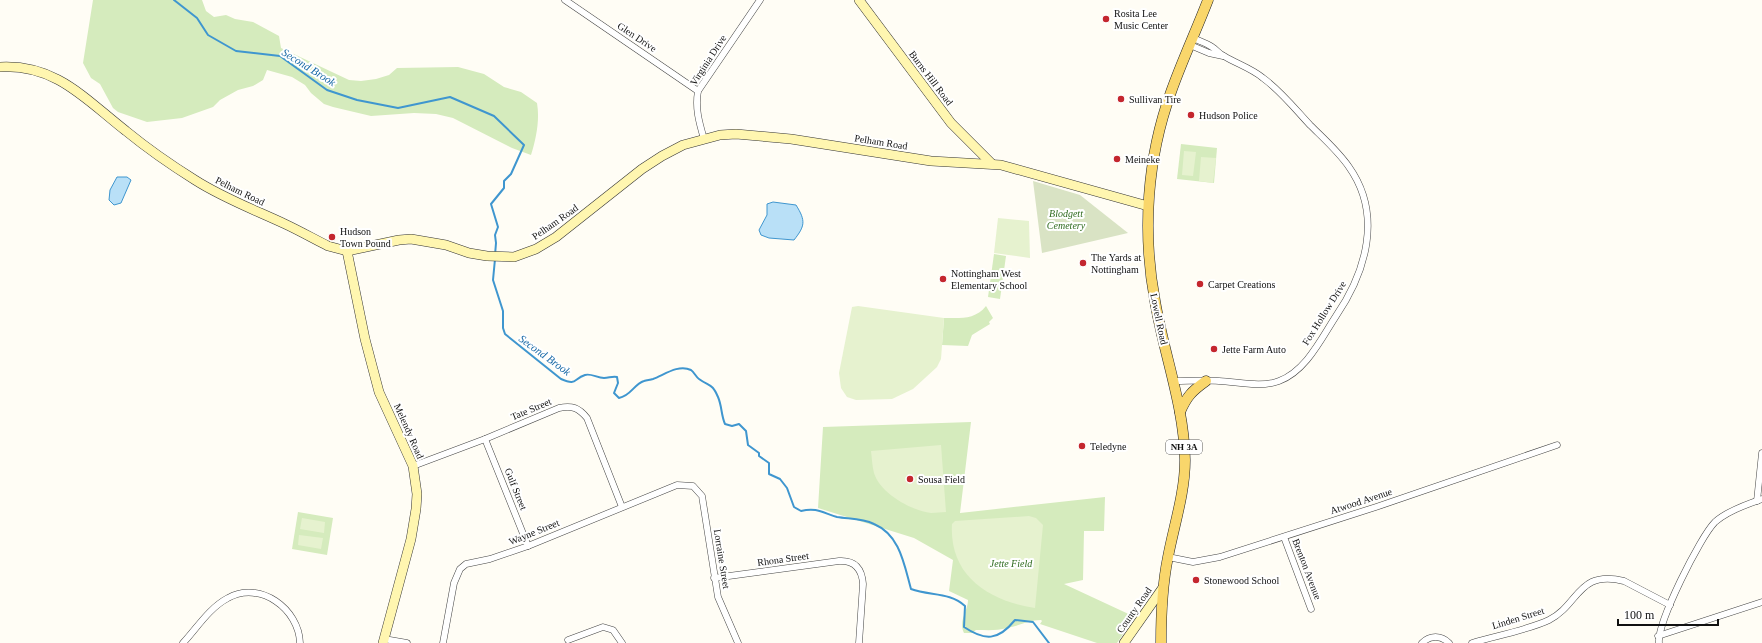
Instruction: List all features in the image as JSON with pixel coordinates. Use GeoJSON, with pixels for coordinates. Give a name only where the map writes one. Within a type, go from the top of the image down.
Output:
{"type":"FeatureCollection","features":[{"type":"Feature","properties":{"kind":"main road","name":"Lowell Road"},"geometry":{"type":"LineString","coordinates":[[1161,643],[1162,589],[1183,484],[1184,442],[1174,380],[1157,314],[1151,281],[1148,206],[1155,154],[1171,93],[1208,0]]}},
{"type":"Feature","properties":{"kind":"main road"},"geometry":{"type":"LineString","coordinates":[[1180,412],[1192,390],[1206,381]]}},
{"type":"Feature","properties":{"kind":"street","name":"Glen Drive"},"geometry":{"type":"LineString","coordinates":[[565,0],[698,91]]}},
{"type":"Feature","properties":{"kind":"street","name":"Virginia Drive"},"geometry":{"type":"LineString","coordinates":[[704,139],[697,113],[696,103],[698,91],[760,0]]}},
{"type":"Feature","properties":{"kind":"street","name":"Burns Hill Road"},"geometry":{"type":"LineString","coordinates":[[859,0],[950,122],[992,164]]}},
{"type":"Feature","properties":{"kind":"street","name":"Fox Hollow Drive"},"geometry":{"type":"LineString","coordinates":[[1174,380],[1257,384],[1272,383],[1287,377],[1299,368],[1306,361],[1354,285],[1365,255],[1368,232],[1367,217],[1362,194],[1353,173],[1340,155],[1269,82],[1256,73],[1223,56],[1211,46],[1191,42]]}},
{"type":"Feature","properties":{"kind":"street","name":"Pelham Road"},"geometry":{"type":"LineString","coordinates":[[0,67],[14,66],[29,68],[44,72],[58,79],[84,97],[158,155],[196,181],[328,246],[347,252],[399,240],[411,239],[446,245],[488,256],[514,256],[536,249],[556,237],[649,165],[683,145],[720,135],[736,134],[791,139],[931,161],[992,164],[1028,172],[1148,206]]}},
{"type":"Feature","properties":{"kind":"street","name":"Melendy Road"},"geometry":{"type":"LineString","coordinates":[[347,252],[365,339],[379,392],[413,466],[417,494],[414,524],[396,600],[383,641]]}},
{"type":"Feature","properties":{"kind":"street","name":"Tate Street"},"geometry":{"type":"LineString","coordinates":[[413,466],[485,439],[559,408],[568,406],[577,408],[587,418],[622,507]]}},
{"type":"Feature","properties":{"kind":"street","name":"Gulf Street"},"geometry":{"type":"LineString","coordinates":[[485,439],[528,546]]}},
{"type":"Feature","properties":{"kind":"street","name":"Atwood Avenue"},"geometry":{"type":"LineString","coordinates":[[1168,557],[1186,561],[1204,561],[1284,537],[1557,445]]}},
{"type":"Feature","properties":{"kind":"street"},"geometry":{"type":"LineString","coordinates":[[1659,643],[1658,636],[1670,605],[1705,535],[1714,523],[1726,514],[1759,500],[1762,453]]}},
{"type":"Feature","properties":{"kind":"street","name":"Wayne Street"},"geometry":{"type":"LineString","coordinates":[[443,643],[454,583],[460,569],[466,564],[490,559],[528,546],[677,485],[686,485]]}},
{"type":"Feature","properties":{"kind":"street","name":"Lorraine Street"},"geometry":{"type":"LineString","coordinates":[[686,485],[693,486],[702,496],[718,597],[738,643]]}},
{"type":"Feature","properties":{"kind":"street","name":"Brenton Avenue"},"geometry":{"type":"LineString","coordinates":[[1284,537],[1311,608]]}},
{"type":"Feature","properties":{"kind":"street","name":"Rhona Street"},"geometry":{"type":"LineString","coordinates":[[714,578],[839,561],[846,561],[854,564],[859,569],[863,584],[859,643]]}},
{"type":"Feature","properties":{"kind":"street","name":"Linden Street"},"geometry":{"type":"LineString","coordinates":[[1472,643],[1548,620],[1562,610],[1584,586],[1601,579],[1616,579],[1624,581],[1670,605]]}},
{"type":"Feature","properties":{"kind":"street","name":"County Road"},"geometry":{"type":"LineString","coordinates":[[1124,643],[1162,589]]}},
{"type":"Feature","properties":{"kind":"street"},"geometry":{"type":"LineString","coordinates":[[183,643],[215,607],[234,595],[249,593],[272,598],[284,608],[297,626],[300,643]]}},
{"type":"Feature","properties":{"kind":"street"},"geometry":{"type":"LineString","coordinates":[[1658,636],[1762,602]]}},
{"type":"Feature","properties":{"kind":"street"},"geometry":{"type":"LineString","coordinates":[[568,640],[594,629],[603,627],[613,630],[622,643]]}},
{"type":"Feature","properties":{"kind":"street"},"geometry":{"type":"LineString","coordinates":[[1422,643],[1429,638],[1436,636],[1443,638],[1449,643]]}},
{"type":"Feature","properties":{"kind":"street"},"geometry":{"type":"LineString","coordinates":[[383,641],[407,643]]}},
{"type":"Feature","properties":{"kind":"green space"},"geometry":{"type":"Polygon","coordinates":[[[93,0],[202,0],[206,11],[214,17],[226,15],[235,19],[253,22],[279,36],[281,48],[349,80],[361,81],[376,79],[389,75],[397,68],[458,67],[484,74],[504,87],[521,92],[537,103],[537,129],[531,155],[512,148],[453,118],[436,114],[414,113],[371,116],[333,107],[324,104],[311,93],[305,85],[292,77],[267,70],[263,80],[253,86],[238,90],[220,100],[213,107],[182,118],[147,122],[118,112],[113,108],[100,84],[91,78],[83,63],[93,0]]]}},
{"type":"Feature","properties":{"kind":"green space"},"geometry":{"type":"Polygon","coordinates":[[[1181,144],[1217,148],[1214,183],[1177,179],[1181,144]]]}},
{"type":"Feature","properties":{"kind":"green space"},"geometry":{"type":"Polygon","coordinates":[[[1184,151],[1196,152],[1193,176],[1182,175],[1184,151]]]}},
{"type":"Feature","properties":{"kind":"green space"},"geometry":{"type":"Polygon","coordinates":[[[1201,157],[1216,158],[1213,183],[1199,181],[1201,157]]]}},
{"type":"Feature","properties":{"kind":"green space","name":"Blodgett Cemetery"},"geometry":{"type":"Polygon","coordinates":[[[1033,181],[1080,195],[1128,233],[1042,253],[1033,181]]]}},
{"type":"Feature","properties":{"kind":"green space"},"geometry":{"type":"Polygon","coordinates":[[[998,218],[1029,221],[1030,258],[994,253],[998,218]]]}},
{"type":"Feature","properties":{"kind":"green space"},"geometry":{"type":"Polygon","coordinates":[[[994,254],[1006,256],[1000,299],[988,297],[994,254]]]}},
{"type":"Feature","properties":{"kind":"green space"},"geometry":{"type":"Polygon","coordinates":[[[858,306],[944,318],[941,359],[937,367],[913,389],[892,399],[856,400],[847,397],[841,388],[839,373],[852,307],[858,306]]]}},
{"type":"Feature","properties":{"kind":"green space"},"geometry":{"type":"Polygon","coordinates":[[[986,306],[993,318],[989,322],[990,324],[972,335],[968,346],[942,345],[944,318],[961,318],[972,316],[982,311],[986,306]]]}},
{"type":"Feature","properties":{"kind":"green space","name":"Jette Field"},"geometry":{"type":"Polygon","coordinates":[[[971,422],[960,513],[1105,497],[1104,531],[1084,531],[1083,580],[1064,584],[1135,617],[1117,643],[1097,643],[1040,624],[1042,621],[1041,620],[1003,629],[976,630],[972,633],[964,633],[962,624],[968,600],[949,591],[953,560],[914,538],[818,508],[823,427],[971,422]]]}},
{"type":"Feature","properties":{"kind":"green space","name":"Sousa Field"},"geometry":{"type":"Polygon","coordinates":[[[941,445],[946,512],[931,513],[905,504],[889,494],[877,480],[873,470],[871,451],[941,445]]]}},
{"type":"Feature","properties":{"kind":"green space"},"geometry":{"type":"Polygon","coordinates":[[[298,512],[333,518],[327,555],[292,549],[298,512]]]}},
{"type":"Feature","properties":{"kind":"green space","name":"Jette Field"},"geometry":{"type":"Polygon","coordinates":[[[1029,516],[1036,518],[1043,525],[1035,608],[1018,605],[1002,599],[975,583],[965,572],[957,558],[953,542],[952,524],[955,521],[1029,516]]]}},
{"type":"Feature","properties":{"kind":"green space"},"geometry":{"type":"Polygon","coordinates":[[[302,518],[325,522],[324,533],[300,529],[302,518]]]}},
{"type":"Feature","properties":{"kind":"green space"},"geometry":{"type":"Polygon","coordinates":[[[299,535],[323,538],[321,549],[298,545],[299,535]]]}},
{"type":"Feature","properties":{"kind":"water"},"geometry":{"type":"Polygon","coordinates":[[[117,177],[127,177],[131,180],[121,203],[114,205],[109,200],[110,190],[117,177]]]}},
{"type":"Feature","properties":{"kind":"water"},"geometry":{"type":"Polygon","coordinates":[[[773,202],[796,205],[803,219],[803,223],[794,240],[769,238],[761,235],[759,230],[767,215],[767,204],[773,202]]]}},
{"type":"Feature","properties":{"kind":"waterway","name":"Second Brook"},"geometry":{"type":"LineString","coordinates":[[174,0],[197,18],[208,35],[236,51],[280,56],[327,90],[357,100],[398,108],[450,97],[494,116],[524,145],[511,174],[504,181],[504,188],[491,204],[498,227],[495,235],[495,255]]}},
{"type":"Feature","properties":{"kind":"waterway","name":"Second Brook"},"geometry":{"type":"LineString","coordinates":[[495,259],[493,280],[503,311],[503,328],[505,334],[561,379],[572,382],[587,375],[601,378],[617,377],[618,383],[614,393],[619,398],[627,395],[644,381],[653,379],[676,369],[686,368],[691,370],[698,378],[714,389],[719,400],[725,424],[732,426],[739,424],[746,431],[748,445],[769,463],[769,474],[780,479],[787,488],[794,507],[801,511],[816,510],[837,517],[865,521],[883,529],[890,535],[900,551],[911,589],[953,598],[965,606],[964,627],[972,632],[978,635],[991,637],[1003,632],[1015,620],[1033,622],[1049,643]]}},
{"type":"Feature","properties":{"kind":"place","name":"Rosita Lee Music Center"},"geometry":{"type":"Point","coordinates":[1106,19]}},
{"type":"Feature","properties":{"kind":"place","name":"Sullivan Tire"},"geometry":{"type":"Point","coordinates":[1121,99]}},
{"type":"Feature","properties":{"kind":"place","name":"Hudson Police"},"geometry":{"type":"Point","coordinates":[1191,115]}},
{"type":"Feature","properties":{"kind":"place","name":"Meineke"},"geometry":{"type":"Point","coordinates":[1117,159]}},
{"type":"Feature","properties":{"kind":"place","name":"Hudson Town Pound"},"geometry":{"type":"Point","coordinates":[332,237]}},
{"type":"Feature","properties":{"kind":"place","name":"The Yards at Nottingham"},"geometry":{"type":"Point","coordinates":[1083,263]}},
{"type":"Feature","properties":{"kind":"place","name":"Nottingham West Elementary School"},"geometry":{"type":"Point","coordinates":[943,279]}},
{"type":"Feature","properties":{"kind":"place","name":"Carpet Creations"},"geometry":{"type":"Point","coordinates":[1200,284]}},
{"type":"Feature","properties":{"kind":"place","name":"Jette Farm Auto"},"geometry":{"type":"Point","coordinates":[1214,349]}},
{"type":"Feature","properties":{"kind":"place","name":"Teledyne"},"geometry":{"type":"Point","coordinates":[1082,446]}},
{"type":"Feature","properties":{"kind":"place","name":"Sousa Field"},"geometry":{"type":"Point","coordinates":[910,479]}},
{"type":"Feature","properties":{"kind":"place","name":"Stonewood School"},"geometry":{"type":"Point","coordinates":[1196,580]}}]}
